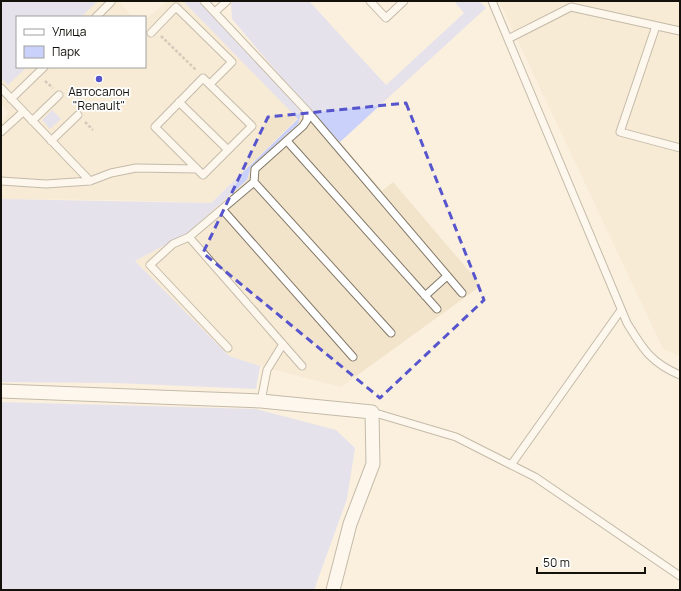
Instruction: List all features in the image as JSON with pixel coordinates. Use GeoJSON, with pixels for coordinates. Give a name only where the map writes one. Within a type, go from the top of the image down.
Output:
{"type":"FeatureCollection","features":[{"type":"Feature","properties":{"kind":"street"},"geometry":{"type":"LineString","coordinates":[[1,391],[261,401],[372,412],[373,464],[350,524],[332,590]]}},
{"type":"Feature","properties":{"kind":"lane"},"geometry":{"type":"LineString","coordinates":[[204,1],[306,111],[462,293]]}},
{"type":"Feature","properties":{"kind":"lane"},"geometry":{"type":"LineString","coordinates":[[215,12],[227,1]]}},
{"type":"Feature","properties":{"kind":"lane"},"geometry":{"type":"LineString","coordinates":[[370,1],[386,18],[404,1]]}},
{"type":"Feature","properties":{"kind":"lane"},"geometry":{"type":"LineString","coordinates":[[492,1],[626,323],[641,346],[654,361],[667,370],[680,375]]}},
{"type":"Feature","properties":{"kind":"lane"},"geometry":{"type":"LineString","coordinates":[[97,16],[112,2]]}},
{"type":"Feature","properties":{"kind":"lane"},"geometry":{"type":"LineString","coordinates":[[153,31],[176,7],[232,62],[210,84]]}},
{"type":"Feature","properties":{"kind":"lane"},"geometry":{"type":"LineString","coordinates":[[508,39],[570,7],[680,31]]}},
{"type":"Feature","properties":{"kind":"lane"},"geometry":{"type":"LineString","coordinates":[[656,26],[620,132],[680,148]]}},
{"type":"Feature","properties":{"kind":"lane"},"geometry":{"type":"LineString","coordinates":[[11,99],[43,68]]}},
{"type":"Feature","properties":{"kind":"lane"},"geometry":{"type":"LineString","coordinates":[[203,78],[210,84],[252,126],[203,175],[155,127],[203,78]]}},
{"type":"Feature","properties":{"kind":"lane"},"geometry":{"type":"LineString","coordinates":[[1,88],[90,181]]}},
{"type":"Feature","properties":{"kind":"lane"},"geometry":{"type":"LineString","coordinates":[[32,121],[59,95]]}},
{"type":"Feature","properties":{"kind":"lane"},"geometry":{"type":"LineString","coordinates":[[179,102],[228,150]]}},
{"type":"Feature","properties":{"kind":"lane"},"geometry":{"type":"LineString","coordinates":[[228,348],[150,265],[173,244],[189,237],[254,182],[255,169],[303,126],[307,120],[306,111]]}},
{"type":"Feature","properties":{"kind":"lane"},"geometry":{"type":"LineString","coordinates":[[1,132],[23,112]]}},
{"type":"Feature","properties":{"kind":"lane"},"geometry":{"type":"LineString","coordinates":[[51,141],[78,115]]}},
{"type":"Feature","properties":{"kind":"lane"},"geometry":{"type":"LineString","coordinates":[[287,141],[437,309]]}},
{"type":"Feature","properties":{"kind":"lane"},"geometry":{"type":"LineString","coordinates":[[1,181],[46,184],[90,181],[111,173],[136,168],[197,169]]}},
{"type":"Feature","properties":{"kind":"lane"},"geometry":{"type":"LineString","coordinates":[[254,182],[391,333]]}},
{"type":"Feature","properties":{"kind":"lane"},"geometry":{"type":"LineString","coordinates":[[222,209],[353,357]]}},
{"type":"Feature","properties":{"kind":"lane"},"geometry":{"type":"LineString","coordinates":[[189,237],[302,366]]}},
{"type":"Feature","properties":{"kind":"lane"},"geometry":{"type":"LineString","coordinates":[[425,296],[448,276]]}},
{"type":"Feature","properties":{"kind":"lane"},"geometry":{"type":"LineString","coordinates":[[511,465],[621,310]]}},
{"type":"Feature","properties":{"kind":"lane"},"geometry":{"type":"LineString","coordinates":[[261,401],[267,370],[283,344]]}},
{"type":"Feature","properties":{"kind":"lane"},"geometry":{"type":"LineString","coordinates":[[372,412],[456,437],[535,477],[680,576]]}},
{"type":"Feature","properties":{"kind":"path"},"geometry":{"type":"LineString","coordinates":[[153,31],[203,78]]}},
{"type":"Feature","properties":{"kind":"highlighted area"},"geometry":{"type":"Polygon","coordinates":[[[406,103],[484,300],[380,398],[203,253],[268,117],[406,103]]]}},
{"type":"Feature","properties":{"kind":"shaded area"},"geometry":{"type":"Polygon","coordinates":[[[1,1],[118,1],[132,16],[16,16],[16,68],[146,68],[146,19],[167,1],[183,1],[298,118],[211,203],[1,199],[1,122],[8,112],[1,103],[1,1]]]}},
{"type":"Feature","properties":{"kind":"shaded area"},"geometry":{"type":"Polygon","coordinates":[[[499,1],[680,1],[680,356],[663,349],[499,1]]]}},
{"type":"Feature","properties":{"kind":"shaded area"},"geometry":{"type":"Polygon","coordinates":[[[304,104],[340,142],[382,191],[393,182],[481,285],[341,387],[229,357],[135,261],[186,234],[247,180],[251,167],[298,124],[300,108],[304,104]]]}},
{"type":"Feature","properties":{"kind":"green space"},"geometry":{"type":"Polygon","coordinates":[[[1,1],[98,1],[82,16],[16,16],[16,68],[26,68],[8,85],[1,78],[1,1]]]}},
{"type":"Feature","properties":{"kind":"green space"},"geometry":{"type":"Polygon","coordinates":[[[183,1],[199,1],[300,108],[300,117],[298,124],[251,167],[247,180],[186,234],[135,261],[229,356],[260,366],[256,389],[115,383],[1,382],[1,199],[211,203],[298,119],[183,1]]]}},
{"type":"Feature","properties":{"kind":"green space"},"geometry":{"type":"Polygon","coordinates":[[[234,1],[309,1],[386,85],[464,13],[454,1],[479,1],[486,8],[340,142],[304,104],[232,19],[231,4],[234,1]]]}},
{"type":"Feature","properties":{"kind":"green space"},"geometry":{"type":"Polygon","coordinates":[[[52,110],[61,119],[50,129],[42,120],[52,110]]]}},
{"type":"Feature","properties":{"kind":"green space"},"geometry":{"type":"Polygon","coordinates":[[[1,402],[256,409],[336,430],[355,448],[347,499],[314,590],[1,590],[1,402]]]}},
{"type":"Feature","properties":{"kind":"place","name":"Автосалон \"Renault\""},"geometry":{"type":"Point","coordinates":[99,79]}}]}
